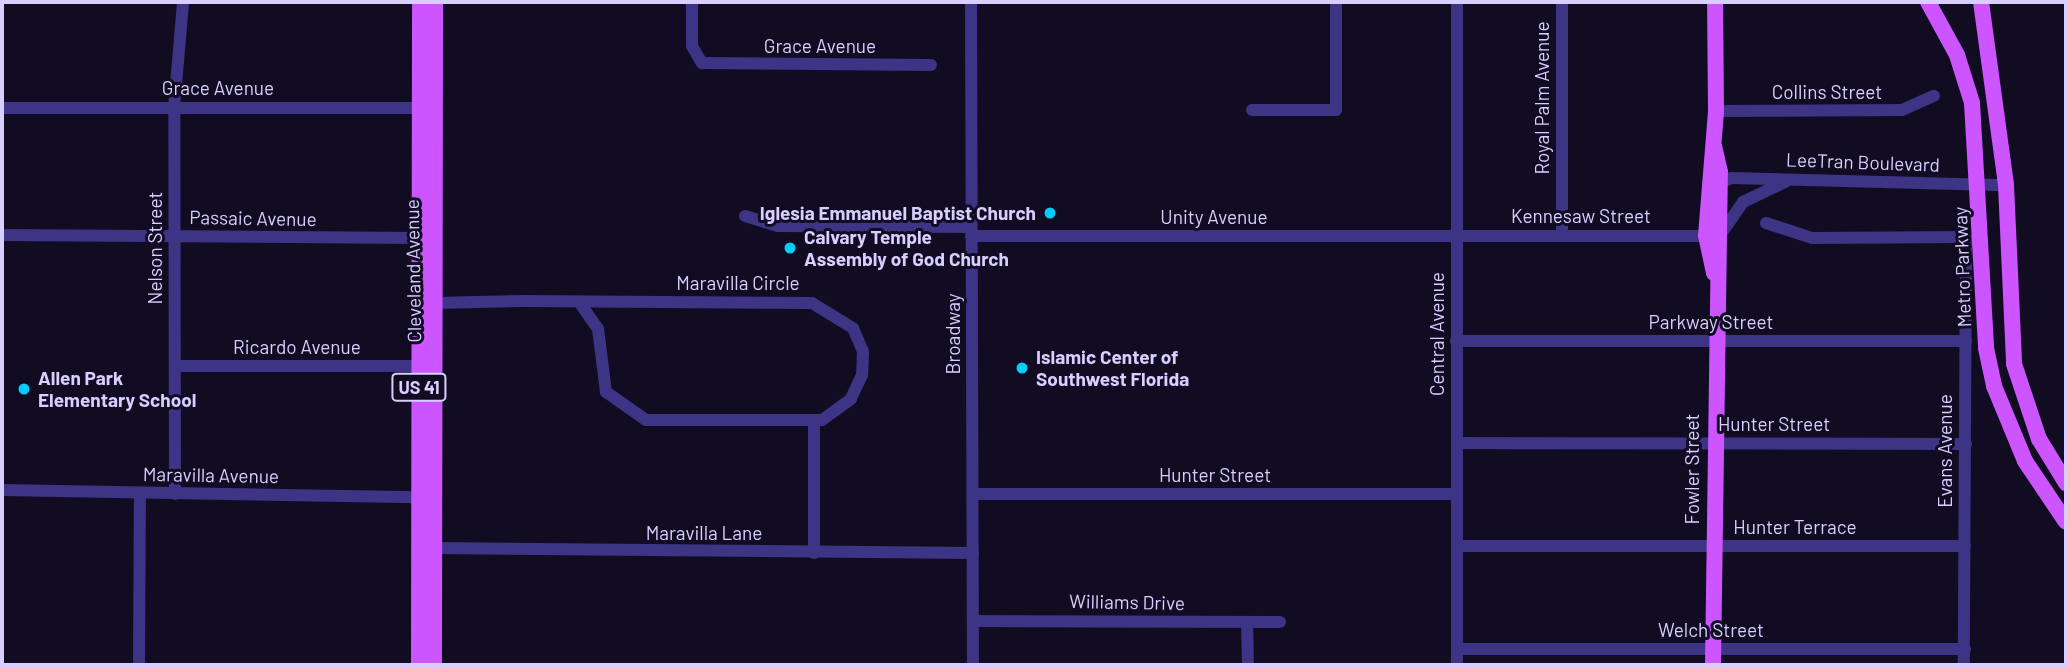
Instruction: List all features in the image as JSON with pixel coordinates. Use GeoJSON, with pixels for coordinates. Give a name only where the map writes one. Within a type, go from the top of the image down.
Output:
{"type":"FeatureCollection","features":[{"type":"Feature","properties":{"kind":"main road","name":"Cleveland Avenue"},"geometry":{"type":"LineString","coordinates":[[420,2],[435,303],[434,665]]}},
{"type":"Feature","properties":{"kind":"main road","name":"Cleveland Avenue"},"geometry":{"type":"LineString","coordinates":[[419,665],[419,238],[435,2]]}},
{"type":"Feature","properties":{"kind":"main road","name":"Fowler Street"},"geometry":{"type":"LineString","coordinates":[[1713,657],[1712,237],[1716,111],[1715,2]]}},
{"type":"Feature","properties":{"kind":"main road","name":"Metro Parkway"},"geometry":{"type":"LineString","coordinates":[[1928,2],[1957,55],[1972,103],[1981,185],[1983,309],[1994,386],[2025,461],[2066,522]]}},
{"type":"Feature","properties":{"kind":"main road"},"geometry":{"type":"LineString","coordinates":[[1981,2],[2006,186],[2014,364],[2039,439],[2066,483]]}},
{"type":"Feature","properties":{"kind":"main road"},"geometry":{"type":"LineString","coordinates":[[419,504],[435,548]]}},
{"type":"Feature","properties":{"kind":"street","name":"Nelson Street"},"geometry":{"type":"LineString","coordinates":[[175,494],[174,108],[183,2]]}},
{"type":"Feature","properties":{"kind":"street","name":"Grace Avenue"},"geometry":{"type":"LineString","coordinates":[[692,2],[695,57],[710,64],[931,65]]}},
{"type":"Feature","properties":{"kind":"street","name":"Broadway"},"geometry":{"type":"LineString","coordinates":[[971,2],[973,665]]}},
{"type":"Feature","properties":{"kind":"street"},"geometry":{"type":"LineString","coordinates":[[1252,110],[1336,110],[1336,2]]}},
{"type":"Feature","properties":{"kind":"street","name":"Central Avenue"},"geometry":{"type":"LineString","coordinates":[[1457,2],[1457,665]]}},
{"type":"Feature","properties":{"kind":"street","name":"Royal Palm Avenue"},"geometry":{"type":"LineString","coordinates":[[1562,2],[1562,236]]}},
{"type":"Feature","properties":{"kind":"street","name":"Collins Street"},"geometry":{"type":"LineString","coordinates":[[1716,111],[1902,110],[1934,96]]}},
{"type":"Feature","properties":{"kind":"street","name":"Grace Avenue"},"geometry":{"type":"LineString","coordinates":[[2,108],[427,108]]}},
{"type":"Feature","properties":{"kind":"street"},"geometry":{"type":"LineString","coordinates":[[1712,237],[1743,202],[1799,178]]}},
{"type":"Feature","properties":{"kind":"street","name":"LeeTran Boulevard"},"geometry":{"type":"LineString","coordinates":[[1713,185],[1799,178],[2006,186]]}},
{"type":"Feature","properties":{"kind":"street","name":"Unity Avenue"},"geometry":{"type":"LineString","coordinates":[[746,216],[778,226],[971,231],[1457,235]]}},
{"type":"Feature","properties":{"kind":"street","name":"Evans Avenue"},"geometry":{"type":"LineString","coordinates":[[1766,223],[1812,237],[1966,237],[1964,665]]}},
{"type":"Feature","properties":{"kind":"street","name":"Passaic Avenue"},"geometry":{"type":"LineString","coordinates":[[2,235],[419,238]]}},
{"type":"Feature","properties":{"kind":"street","name":"Kennesaw Street"},"geometry":{"type":"LineString","coordinates":[[1457,235],[1712,237]]}},
{"type":"Feature","properties":{"kind":"street","name":"Maravilla Circle"},"geometry":{"type":"LineString","coordinates":[[435,303],[579,302],[802,301],[831,309],[858,338],[862,375],[845,405],[814,421],[637,418],[606,392],[598,329],[579,302]]}},
{"type":"Feature","properties":{"kind":"street","name":"Parkway Street"},"geometry":{"type":"LineString","coordinates":[[1456,341],[1966,341]]}},
{"type":"Feature","properties":{"kind":"street","name":"Ricardo Avenue"},"geometry":{"type":"LineString","coordinates":[[175,366],[419,366]]}},
{"type":"Feature","properties":{"kind":"street"},"geometry":{"type":"LineString","coordinates":[[814,421],[814,553]]}},
{"type":"Feature","properties":{"kind":"street","name":"Hunter Street"},"geometry":{"type":"LineString","coordinates":[[1457,443],[1966,444]]}},
{"type":"Feature","properties":{"kind":"street","name":"Maravilla Avenue"},"geometry":{"type":"LineString","coordinates":[[2,489],[419,504]]}},
{"type":"Feature","properties":{"kind":"street"},"geometry":{"type":"LineString","coordinates":[[139,665],[141,494]]}},
{"type":"Feature","properties":{"kind":"street","name":"Hunter Street"},"geometry":{"type":"LineString","coordinates":[[973,494],[1457,494]]}},
{"type":"Feature","properties":{"kind":"street","name":"Hunter Terrace"},"geometry":{"type":"LineString","coordinates":[[1457,546],[1965,547]]}},
{"type":"Feature","properties":{"kind":"street","name":"Maravilla Lane"},"geometry":{"type":"LineString","coordinates":[[435,548],[973,553]]}},
{"type":"Feature","properties":{"kind":"street","name":"Williams Drive"},"geometry":{"type":"LineString","coordinates":[[974,621],[1280,622]]}},
{"type":"Feature","properties":{"kind":"street"},"geometry":{"type":"LineString","coordinates":[[1247,622],[1248,665]]}},
{"type":"Feature","properties":{"kind":"street","name":"Welch Street"},"geometry":{"type":"LineString","coordinates":[[1457,649],[1713,657],[1965,649]]}},
{"type":"Feature","properties":{"kind":"place","name":"Iglesia Emmanuel Baptist Church"},"geometry":{"type":"Point","coordinates":[1050,213]}},
{"type":"Feature","properties":{"kind":"place","name":"Calvary Temple Assembly of God Church"},"geometry":{"type":"Point","coordinates":[790,248]}},
{"type":"Feature","properties":{"kind":"place","name":"Islamic Center of Southwest Florida"},"geometry":{"type":"Point","coordinates":[1022,368]}},
{"type":"Feature","properties":{"kind":"place","name":"Allen Park Elementary School"},"geometry":{"type":"Point","coordinates":[24,389]}}]}
